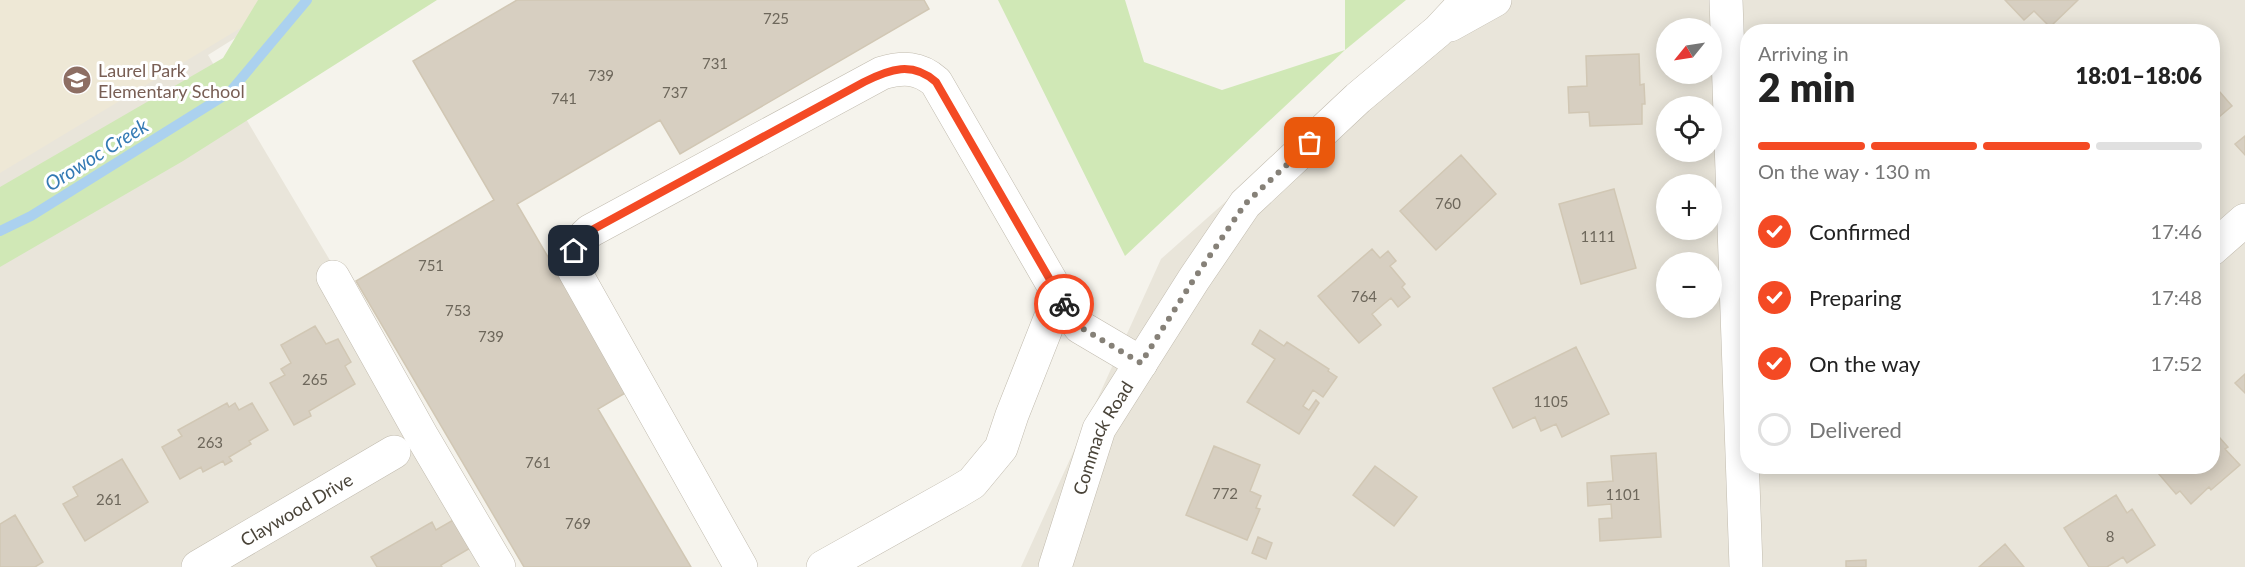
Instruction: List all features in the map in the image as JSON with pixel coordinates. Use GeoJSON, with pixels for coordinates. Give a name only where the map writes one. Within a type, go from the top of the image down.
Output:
{"type":"FeatureCollection","features":[{"type":"Feature","properties":{"kind":"street","name":"Commack Road"},"geometry":{"type":"LineString","coordinates":[[1055,567],[1099,429],[1194,279],[1245,204],[1358,98],[1438,31],[1467,0]]}},
{"type":"Feature","properties":{"kind":"street","name":"Commack Road"},"geometry":{"type":"LineString","coordinates":[[1438,31],[1495,0]]}},
{"type":"Feature","properties":{"kind":"street"},"geometry":{"type":"LineString","coordinates":[[1726,0],[1740,322]]}},
{"type":"Feature","properties":{"kind":"street"},"geometry":{"type":"LineString","coordinates":[[741,567],[574,270],[574,251],[580,239],[590,231],[882,73],[898,69],[914,69],[926,73],[936,82],[1059,296],[1080,327],[1141,363]]}},
{"type":"Feature","properties":{"kind":"street"},"geometry":{"type":"LineString","coordinates":[[2220,242],[2245,220]]}},
{"type":"Feature","properties":{"kind":"street"},"geometry":{"type":"LineString","coordinates":[[333,277],[423,438],[499,567]]}},
{"type":"Feature","properties":{"kind":"street"},"geometry":{"type":"LineString","coordinates":[[823,567],[965,487],[986,468],[1002,448],[1012,415],[1059,296]]}},
{"type":"Feature","properties":{"kind":"street","name":"Claywood Drive"},"geometry":{"type":"LineString","coordinates":[[198,567],[394,452]]}},
{"type":"Feature","properties":{"kind":"street"},"geometry":{"type":"LineString","coordinates":[[1745,474],[1746,567]]}},
{"type":"Feature","properties":{"kind":"shaded area"},"geometry":{"type":"Polygon","coordinates":[[[0,0],[296,0],[208,55],[512,567],[0,567],[0,0]]]}},
{"type":"Feature","properties":{"kind":"shaded area","name":"Laurel Park Elementary School"},"geometry":{"type":"Polygon","coordinates":[[[0,0],[287,0],[0,173],[0,0]]]}},
{"type":"Feature","properties":{"kind":"shaded area"},"geometry":{"type":"Polygon","coordinates":[[[1453,0],[2245,0],[2245,567],[1021,567],[1161,259],[1453,0]]]}},
{"type":"Feature","properties":{"kind":"green space"},"geometry":{"type":"Polygon","coordinates":[[[258,0],[437,0],[183,161],[0,267],[0,187],[223,58],[258,0]]]}},
{"type":"Feature","properties":{"kind":"green space"},"geometry":{"type":"Polygon","coordinates":[[[998,0],[1125,0],[1144,62],[1222,90],[1345,50],[1125,256],[998,0]]]}},
{"type":"Feature","properties":{"kind":"green space"},"geometry":{"type":"Polygon","coordinates":[[[1345,0],[1406,0],[1345,50],[1345,0]]]}},
{"type":"Feature","properties":{"kind":"building"},"geometry":{"type":"Polygon","coordinates":[[[517,0],[924,0],[929,9],[680,154],[660,120],[517,204],[627,392],[598,409],[691,567],[524,567],[356,281],[494,200],[413,61],[517,0]]]}},
{"type":"Feature","properties":{"kind":"building"},"geometry":{"type":"Polygon","coordinates":[[[2005,0],[2078,0],[2053,24],[2047,24],[2034,11],[2024,20],[2005,0]]]}},
{"type":"Feature","properties":{"kind":"building"},"geometry":{"type":"Polygon","coordinates":[[[1639,54],[1640,85],[1644,84],[1645,104],[1642,104],[1642,124],[1590,126],[1589,112],[1569,113],[1568,87],[1587,86],[1586,56],[1639,54]]]}},
{"type":"Feature","properties":{"kind":"building"},"geometry":{"type":"Polygon","coordinates":[[[2220,92],[2232,106],[2220,116],[2220,92]]]}},
{"type":"Feature","properties":{"kind":"building"},"geometry":{"type":"Polygon","coordinates":[[[2245,136],[2245,155],[2235,144],[2245,136]]]}},
{"type":"Feature","properties":{"kind":"building"},"geometry":{"type":"Polygon","coordinates":[[[1461,155],[1496,194],[1436,250],[1400,211],[1461,155]]]}},
{"type":"Feature","properties":{"kind":"building"},"geometry":{"type":"Polygon","coordinates":[[[1614,189],[1636,268],[1581,284],[1559,204],[1614,189]]]}},
{"type":"Feature","properties":{"kind":"building"},"geometry":{"type":"Polygon","coordinates":[[[1372,249],[1380,258],[1388,251],[1396,261],[1390,266],[1405,284],[1402,287],[1410,297],[1398,307],[1391,298],[1372,314],[1381,325],[1359,343],[1318,296],[1372,249]]]}},
{"type":"Feature","properties":{"kind":"building"},"geometry":{"type":"Polygon","coordinates":[[[315,326],[326,344],[338,339],[351,362],[345,366],[355,384],[309,411],[311,416],[294,425],[270,383],[285,375],[281,369],[291,363],[281,345],[315,326]]]}},
{"type":"Feature","properties":{"kind":"building"},"geometry":{"type":"Polygon","coordinates":[[[1260,330],[1284,346],[1287,342],[1329,369],[1328,371],[1337,377],[1323,397],[1313,390],[1303,406],[1309,410],[1316,400],[1319,403],[1299,434],[1247,402],[1275,359],[1252,344],[1260,330]]]}},
{"type":"Feature","properties":{"kind":"building"},"geometry":{"type":"Polygon","coordinates":[[[1576,347],[1609,414],[1562,437],[1556,424],[1541,431],[1535,417],[1513,428],[1493,388],[1576,347]]]}},
{"type":"Feature","properties":{"kind":"building"},"geometry":{"type":"Polygon","coordinates":[[[2245,374],[2245,393],[2235,383],[2245,374]]]}},
{"type":"Feature","properties":{"kind":"building"},"geometry":{"type":"Polygon","coordinates":[[[227,403],[229,407],[235,403],[239,410],[252,403],[268,430],[249,441],[251,444],[229,457],[232,461],[225,465],[223,461],[203,472],[201,467],[180,479],[162,447],[182,436],[178,430],[227,403]]]}},
{"type":"Feature","properties":{"kind":"building"},"geometry":{"type":"Polygon","coordinates":[[[2220,438],[2228,447],[2225,449],[2240,465],[2211,490],[2209,487],[2191,504],[2180,491],[2176,494],[2159,474],[2220,474],[2220,438]]]}},
{"type":"Feature","properties":{"kind":"building"},"geometry":{"type":"Polygon","coordinates":[[[1214,446],[1260,465],[1250,491],[1261,496],[1256,508],[1260,509],[1247,540],[1186,515],[1214,446]]]}},
{"type":"Feature","properties":{"kind":"building"},"geometry":{"type":"Polygon","coordinates":[[[1656,453],[1661,537],[1600,541],[1599,519],[1612,518],[1611,504],[1588,506],[1587,483],[1613,481],[1611,456],[1656,453]]]}},
{"type":"Feature","properties":{"kind":"building"},"geometry":{"type":"Polygon","coordinates":[[[122,459],[148,502],[85,541],[63,504],[78,496],[73,487],[122,459]]]}},
{"type":"Feature","properties":{"kind":"building"},"geometry":{"type":"Polygon","coordinates":[[[1375,466],[1417,497],[1394,526],[1353,495],[1375,466]]]}},
{"type":"Feature","properties":{"kind":"building"},"geometry":{"type":"Polygon","coordinates":[[[2116,495],[2127,513],[2132,509],[2155,545],[2127,563],[2123,557],[2107,567],[2089,567],[2064,528],[2116,495]]]}},
{"type":"Feature","properties":{"kind":"building"},"geometry":{"type":"Polygon","coordinates":[[[15,515],[43,562],[35,567],[0,567],[0,524],[15,515]]]}},
{"type":"Feature","properties":{"kind":"building"},"geometry":{"type":"Polygon","coordinates":[[[455,519],[472,547],[441,565],[442,567],[377,567],[371,557],[432,522],[436,530],[455,519]]]}},
{"type":"Feature","properties":{"kind":"building"},"geometry":{"type":"Polygon","coordinates":[[[1258,537],[1272,543],[1266,559],[1252,553],[1258,537]]]}},
{"type":"Feature","properties":{"kind":"building"},"geometry":{"type":"Polygon","coordinates":[[[2005,544],[2024,567],[1979,567],[2005,544]]]}},
{"type":"Feature","properties":{"kind":"building"},"geometry":{"type":"Polygon","coordinates":[[[1866,560],[1866,567],[1846,567],[1846,561],[1866,560]]]}},
{"type":"Feature","properties":{"kind":"waterway","name":"Orowoc Creek"},"geometry":{"type":"LineString","coordinates":[[0,231],[31,216],[230,92],[307,0]]}},
{"type":"Feature","properties":{"kind":"way so far"},"geometry":{"type":"LineString","coordinates":[[1064,304],[1080,327],[1141,363],[1245,204],[1310,143]]}},
{"type":"Feature","properties":{"kind":"place","name":"Laurel Park Elementary School"},"geometry":{"type":"Point","coordinates":[77,80]}},
{"type":"Feature","properties":{"kind":"route"},"geometry":{"type":"LineString","coordinates":[[574,251],[580,239],[590,231],[864,82],[882,73],[898,69],[914,69],[926,73],[936,82],[1064,304]]}}]}
